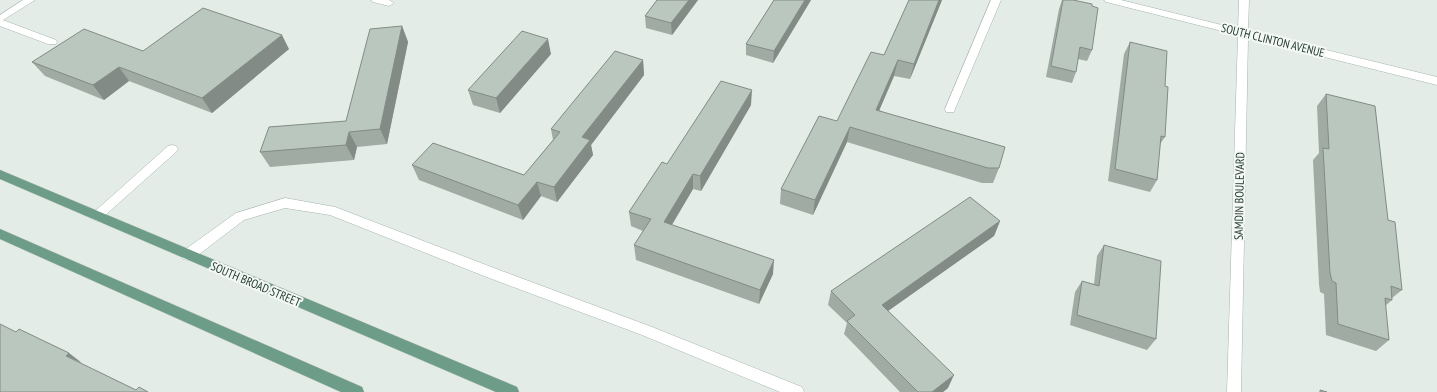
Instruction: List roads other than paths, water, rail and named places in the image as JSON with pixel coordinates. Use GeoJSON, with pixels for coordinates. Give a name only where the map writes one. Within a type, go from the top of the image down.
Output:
{"type":"FeatureCollection","features":[{"type":"Feature","properties":{"kind":"main road","name":"SOUTH BROAD STREET"},"geometry":{"type":"LineString","coordinates":[[0,174],[512,392]]}},
{"type":"Feature","properties":{"kind":"main road"},"geometry":{"type":"LineString","coordinates":[[0,234],[337,388],[357,392]]}},
{"type":"Feature","properties":{"kind":"street"},"geometry":{"type":"LineString","coordinates":[[0,19],[30,0]]}},
{"type":"Feature","properties":{"kind":"street"},"geometry":{"type":"LineString","coordinates":[[376,0],[389,4]]}},
{"type":"Feature","properties":{"kind":"street"},"geometry":{"type":"LineString","coordinates":[[950,108],[996,0]]}},
{"type":"Feature","properties":{"kind":"street","name":"SOUTH CLINTON AVENUE"},"geometry":{"type":"LineString","coordinates":[[1109,0],[1437,81]]}},
{"type":"Feature","properties":{"kind":"street","name":"SAMDIN BOULEVARD"},"geometry":{"type":"LineString","coordinates":[[1234,392],[1244,0]]}},
{"type":"Feature","properties":{"kind":"street"},"geometry":{"type":"LineString","coordinates":[[0,22],[52,42]]}},
{"type":"Feature","properties":{"kind":"street"},"geometry":{"type":"LineString","coordinates":[[97,216],[172,149]]}},
{"type":"Feature","properties":{"kind":"street"},"geometry":{"type":"LineString","coordinates":[[188,255],[240,216],[285,203],[330,210],[489,272],[647,331],[797,392]]}}]}
